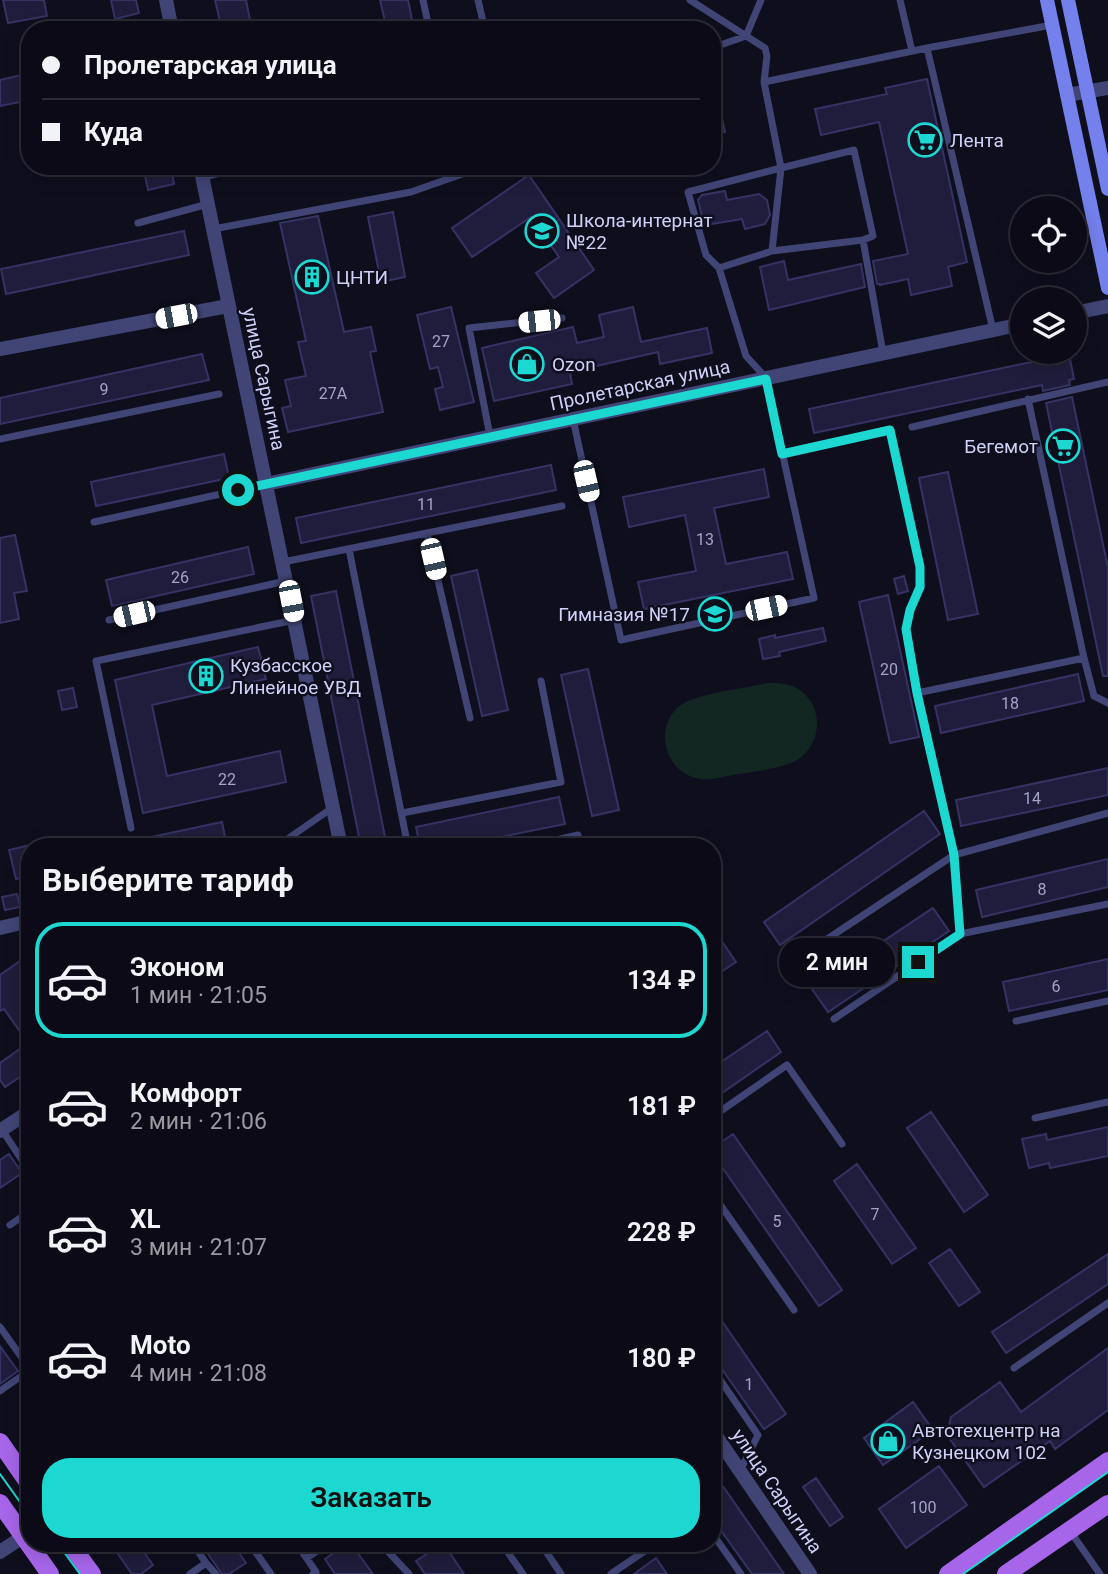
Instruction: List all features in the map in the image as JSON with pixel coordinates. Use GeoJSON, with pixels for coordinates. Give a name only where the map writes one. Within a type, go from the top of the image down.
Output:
{"type":"FeatureCollection","features":[{"type":"Feature","properties":{"kind":"main road"},"geometry":{"type":"LineString","coordinates":[[1046,0],[1108,288]]}},
{"type":"Feature","properties":{"kind":"main road"},"geometry":{"type":"LineString","coordinates":[[1068,0],[1108,189]]}},
{"type":"Feature","properties":{"kind":"main road"},"geometry":{"type":"LineString","coordinates":[[0,1442],[21,1472]]}},
{"type":"Feature","properties":{"kind":"main road"},"geometry":{"type":"LineString","coordinates":[[948,1574],[1108,1461]]}},
{"type":"Feature","properties":{"kind":"main road"},"geometry":{"type":"LineString","coordinates":[[0,1503],[21,1527]]}},
{"type":"Feature","properties":{"kind":"main road"},"geometry":{"type":"LineString","coordinates":[[1006,1574],[1108,1504]]}},
{"type":"Feature","properties":{"kind":"main road"},"geometry":{"type":"LineString","coordinates":[[37,1552],[50,1574]]}},
{"type":"Feature","properties":{"kind":"main road"},"geometry":{"type":"LineString","coordinates":[[77,1552],[92,1574]]}},
{"type":"Feature","properties":{"kind":"street"},"geometry":{"type":"LineString","coordinates":[[166,0],[170,21]]}},
{"type":"Feature","properties":{"kind":"street"},"geometry":{"type":"LineString","coordinates":[[1067,95],[1108,88]]}},
{"type":"Feature","properties":{"kind":"street","name":"улица Сарыгина"},"geometry":{"type":"LineString","coordinates":[[202,175],[339,838]]}},
{"type":"Feature","properties":{"kind":"street"},"geometry":{"type":"LineString","coordinates":[[0,349],[228,306]]}},
{"type":"Feature","properties":{"kind":"street"},"geometry":{"type":"LineString","coordinates":[[1087,310],[1108,306]]}},
{"type":"Feature","properties":{"kind":"street","name":"Пролетарская улица"},"geometry":{"type":"LineString","coordinates":[[267,484],[1010,326]]}},
{"type":"Feature","properties":{"kind":"street"},"geometry":{"type":"LineString","coordinates":[[0,928],[21,923]]}},
{"type":"Feature","properties":{"kind":"street"},"geometry":{"type":"LineString","coordinates":[[1,1131],[21,1117]]}},
{"type":"Feature","properties":{"kind":"street","name":"улица Сарыгина"},"geometry":{"type":"LineString","coordinates":[[721,1443],[810,1574]]}},
{"type":"Feature","properties":{"kind":"street"},"geometry":{"type":"LineString","coordinates":[[0,1552],[21,1538]]}},
{"type":"Feature","properties":{"kind":"lane"},"geometry":{"type":"LineString","coordinates":[[423,0],[428,21]]}},
{"type":"Feature","properties":{"kind":"lane"},"geometry":{"type":"LineString","coordinates":[[478,0],[483,21]]}},
{"type":"Feature","properties":{"kind":"lane"},"geometry":{"type":"LineString","coordinates":[[690,0],[765,48],[767,56],[764,82],[781,168],[772,251]]}},
{"type":"Feature","properties":{"kind":"lane"},"geometry":{"type":"LineString","coordinates":[[721,45],[746,36],[761,0]]}},
{"type":"Feature","properties":{"kind":"lane"},"geometry":{"type":"LineString","coordinates":[[900,0],[912,51]]}},
{"type":"Feature","properties":{"kind":"lane"},"geometry":{"type":"LineString","coordinates":[[764,82],[1052,24]]}},
{"type":"Feature","properties":{"kind":"lane"},"geometry":{"type":"LineString","coordinates":[[928,48],[993,330]]}},
{"type":"Feature","properties":{"kind":"lane"},"geometry":{"type":"LineString","coordinates":[[573,419],[621,639],[814,598],[766,379],[746,356],[719,268],[706,255],[688,192],[854,150],[873,236],[863,240],[772,251],[719,268]]}},
{"type":"Feature","properties":{"kind":"lane"},"geometry":{"type":"LineString","coordinates":[[212,229],[411,192],[459,175]]}},
{"type":"Feature","properties":{"kind":"lane"},"geometry":{"type":"LineString","coordinates":[[138,223],[208,204]]}},
{"type":"Feature","properties":{"kind":"lane"},"geometry":{"type":"LineString","coordinates":[[863,240],[884,354]]}},
{"type":"Feature","properties":{"kind":"lane"},"geometry":{"type":"LineString","coordinates":[[490,437],[469,328],[562,318]]}},
{"type":"Feature","properties":{"kind":"lane"},"geometry":{"type":"LineString","coordinates":[[912,427],[1108,382]]}},
{"type":"Feature","properties":{"kind":"lane"},"geometry":{"type":"LineString","coordinates":[[0,439],[219,394]]}},
{"type":"Feature","properties":{"kind":"lane"},"geometry":{"type":"LineString","coordinates":[[1028,399],[1084,658],[1094,696],[1108,703]]}},
{"type":"Feature","properties":{"kind":"lane"},"geometry":{"type":"LineString","coordinates":[[782,454],[890,430],[920,567],[920,587],[910,610],[906,629],[917,693],[954,855],[960,934]]}},
{"type":"Feature","properties":{"kind":"lane"},"geometry":{"type":"LineString","coordinates":[[94,522],[267,484]]}},
{"type":"Feature","properties":{"kind":"lane"},"geometry":{"type":"LineString","coordinates":[[283,562],[562,506]]}},
{"type":"Feature","properties":{"kind":"lane"},"geometry":{"type":"LineString","coordinates":[[428,533],[470,718]]}},
{"type":"Feature","properties":{"kind":"lane"},"geometry":{"type":"LineString","coordinates":[[349,549],[406,838]]}},
{"type":"Feature","properties":{"kind":"lane"},"geometry":{"type":"LineString","coordinates":[[108,620],[287,581]]}},
{"type":"Feature","properties":{"kind":"lane"},"geometry":{"type":"LineString","coordinates":[[131,828],[96,661],[295,620]]}},
{"type":"Feature","properties":{"kind":"lane"},"geometry":{"type":"LineString","coordinates":[[917,693],[1084,658]]}},
{"type":"Feature","properties":{"kind":"lane"},"geometry":{"type":"LineString","coordinates":[[402,814],[561,782],[541,681]]}},
{"type":"Feature","properties":{"kind":"lane"},"geometry":{"type":"LineString","coordinates":[[289,838],[333,807]]}},
{"type":"Feature","properties":{"kind":"lane"},"geometry":{"type":"LineString","coordinates":[[797,959],[954,855],[1108,813]]}},
{"type":"Feature","properties":{"kind":"lane"},"geometry":{"type":"LineString","coordinates":[[565,838],[578,835]]}},
{"type":"Feature","properties":{"kind":"lane"},"geometry":{"type":"LineString","coordinates":[[834,1019],[960,934],[1108,904]]}},
{"type":"Feature","properties":{"kind":"lane"},"geometry":{"type":"LineString","coordinates":[[1016,1021],[1108,1001]]}},
{"type":"Feature","properties":{"kind":"lane"},"geometry":{"type":"LineString","coordinates":[[721,1110],[787,1065],[842,1144]]}},
{"type":"Feature","properties":{"kind":"lane"},"geometry":{"type":"LineString","coordinates":[[1035,1118],[1108,1102]]}},
{"type":"Feature","properties":{"kind":"lane"},"geometry":{"type":"LineString","coordinates":[[1,1131],[21,1159]]}},
{"type":"Feature","properties":{"kind":"lane"},"geometry":{"type":"LineString","coordinates":[[721,1206],[794,1310]]}},
{"type":"Feature","properties":{"kind":"lane"},"geometry":{"type":"LineString","coordinates":[[10,1225],[21,1217]]}},
{"type":"Feature","properties":{"kind":"lane"},"geometry":{"type":"LineString","coordinates":[[1014,1368],[1108,1303]]}},
{"type":"Feature","properties":{"kind":"lane"},"geometry":{"type":"LineString","coordinates":[[0,1327],[21,1356]]}},
{"type":"Feature","properties":{"kind":"lane"},"geometry":{"type":"LineString","coordinates":[[0,1391],[21,1376]]}},
{"type":"Feature","properties":{"kind":"lane"},"geometry":{"type":"LineString","coordinates":[[721,1381],[758,1435],[740,1471]]}},
{"type":"Feature","properties":{"kind":"lane"},"geometry":{"type":"LineString","coordinates":[[1070,1530],[1100,1574]]}},
{"type":"Feature","properties":{"kind":"lane"},"geometry":{"type":"LineString","coordinates":[[721,1546],[741,1574]]}},
{"type":"Feature","properties":{"kind":"lane"},"geometry":{"type":"LineString","coordinates":[[198,1552],[216,1574]]}},
{"type":"Feature","properties":{"kind":"lane"},"geometry":{"type":"LineString","coordinates":[[256,1552],[271,1574]]}},
{"type":"Feature","properties":{"kind":"lane"},"geometry":{"type":"LineString","coordinates":[[303,1552],[316,1572],[313,1574]]}},
{"type":"Feature","properties":{"kind":"lane"},"geometry":{"type":"LineString","coordinates":[[307,1558],[316,1552]]}},
{"type":"Feature","properties":{"kind":"lane"},"geometry":{"type":"LineString","coordinates":[[388,1552],[409,1574]]}},
{"type":"Feature","properties":{"kind":"lane"},"geometry":{"type":"LineString","coordinates":[[508,1552],[523,1574]]}},
{"type":"Feature","properties":{"kind":"lane"},"geometry":{"type":"LineString","coordinates":[[546,1552],[561,1574]]}},
{"type":"Feature","properties":{"kind":"lane"},"geometry":{"type":"LineString","coordinates":[[611,1574],[643,1552]]}},
{"type":"Feature","properties":{"kind":"lane"},"geometry":{"type":"LineString","coordinates":[[190,1574],[206,1563]]}},
{"type":"Feature","properties":{"kind":"green space"},"geometry":{"type":"Polygon","coordinates":[[[767,683],[795,687],[812,704],[817,723],[816,733],[808,751],[794,762],[708,779],[684,773],[675,765],[669,756],[665,733],[674,711],[684,703],[702,696],[767,683]]]}},
{"type":"Feature","properties":{"kind":"building"},"geometry":{"type":"Polygon","coordinates":[[[3,0],[44,0],[47,16],[8,23],[3,0]]]}},
{"type":"Feature","properties":{"kind":"building"},"geometry":{"type":"Polygon","coordinates":[[[111,0],[136,0],[139,13],[115,19],[111,0]]]}},
{"type":"Feature","properties":{"kind":"building"},"geometry":{"type":"Polygon","coordinates":[[[215,0],[246,0],[250,21],[220,21],[215,0]]]}},
{"type":"Feature","properties":{"kind":"building"},"geometry":{"type":"Polygon","coordinates":[[[380,0],[408,0],[412,21],[385,21],[380,0]]]}},
{"type":"Feature","properties":{"kind":"building"},"geometry":{"type":"Polygon","coordinates":[[[21,75],[21,102],[0,106],[0,80],[21,75]]]}},
{"type":"Feature","properties":{"kind":"building"},"geometry":{"type":"Polygon","coordinates":[[[927,79],[967,262],[948,267],[952,286],[911,295],[908,279],[877,284],[873,261],[908,254],[879,122],[821,135],[815,109],[887,94],[885,88],[927,79]]]}},
{"type":"Feature","properties":{"kind":"building"},"geometry":{"type":"Polygon","coordinates":[[[721,114],[725,132],[721,133],[721,114]]]}},
{"type":"Feature","properties":{"kind":"building"},"geometry":{"type":"Polygon","coordinates":[[[145,175],[172,175],[174,184],[148,190],[145,175]]]}},
{"type":"Feature","properties":{"kind":"building"},"geometry":{"type":"Polygon","coordinates":[[[529,175],[594,270],[554,298],[536,273],[559,257],[531,217],[472,257],[452,228],[529,175]]]}},
{"type":"Feature","properties":{"kind":"building"},"geometry":{"type":"Polygon","coordinates":[[[725,191],[727,200],[759,194],[767,200],[770,215],[765,224],[745,229],[742,219],[706,225],[698,200],[702,195],[725,191]]]}},
{"type":"Feature","properties":{"kind":"building"},"geometry":{"type":"Polygon","coordinates":[[[393,212],[405,277],[381,282],[368,217],[393,212]]]}},
{"type":"Feature","properties":{"kind":"building"},"geometry":{"type":"Polygon","coordinates":[[[318,216],[344,332],[371,327],[376,351],[370,352],[383,412],[288,432],[282,408],[291,406],[285,380],[306,376],[298,342],[306,341],[280,223],[318,216]]]}},
{"type":"Feature","properties":{"kind":"building"},"geometry":{"type":"Polygon","coordinates":[[[184,231],[189,255],[6,294],[1,269],[184,231]]]}},
{"type":"Feature","properties":{"kind":"building"},"geometry":{"type":"Polygon","coordinates":[[[784,261],[788,280],[861,264],[865,287],[769,310],[760,267],[784,261]]]}},
{"type":"Feature","properties":{"kind":"building"},"geometry":{"type":"Polygon","coordinates":[[[451,307],[474,402],[440,410],[435,389],[443,387],[438,367],[430,369],[417,315],[451,307]]]}},
{"type":"Feature","properties":{"kind":"building"},"geometry":{"type":"Polygon","coordinates":[[[633,307],[641,342],[707,328],[712,353],[660,364],[658,352],[570,372],[572,384],[494,401],[482,348],[573,327],[577,343],[604,337],[599,315],[633,307]]]}},
{"type":"Feature","properties":{"kind":"building"},"geometry":{"type":"Polygon","coordinates":[[[202,354],[209,380],[0,424],[0,398],[202,354]]]}},
{"type":"Feature","properties":{"kind":"building"},"geometry":{"type":"Polygon","coordinates":[[[1022,364],[1071,364],[1074,379],[1069,380],[1070,385],[1043,391],[1042,385],[814,433],[809,409],[1022,364]]]}},
{"type":"Feature","properties":{"kind":"building"},"geometry":{"type":"Polygon","coordinates":[[[1072,397],[1108,568],[1108,676],[1103,676],[1046,403],[1072,397]]]}},
{"type":"Feature","properties":{"kind":"building"},"geometry":{"type":"Polygon","coordinates":[[[224,454],[229,478],[96,506],[91,482],[224,454]]]}},
{"type":"Feature","properties":{"kind":"building"},"geometry":{"type":"Polygon","coordinates":[[[551,465],[556,490],[301,543],[296,518],[551,465]]]}},
{"type":"Feature","properties":{"kind":"building","name":"Гимназия №17"},"geometry":{"type":"Polygon","coordinates":[[[764,469],[769,497],[714,508],[726,564],[787,552],[793,579],[644,609],[638,582],[696,571],[685,515],[629,527],[623,497],[764,469]]]}},
{"type":"Feature","properties":{"kind":"building"},"geometry":{"type":"Polygon","coordinates":[[[948,472],[978,614],[948,620],[919,478],[948,472]]]}},
{"type":"Feature","properties":{"kind":"building"},"geometry":{"type":"Polygon","coordinates":[[[15,535],[27,591],[14,593],[19,619],[0,623],[0,538],[15,535]]]}},
{"type":"Feature","properties":{"kind":"building"},"geometry":{"type":"Polygon","coordinates":[[[248,547],[254,574],[112,606],[106,580],[248,547]]]}},
{"type":"Feature","properties":{"kind":"building"},"geometry":{"type":"Polygon","coordinates":[[[477,570],[508,710],[482,716],[451,576],[477,570]]]}},
{"type":"Feature","properties":{"kind":"building"},"geometry":{"type":"Polygon","coordinates":[[[904,576],[908,591],[898,594],[894,579],[904,576]]]}},
{"type":"Feature","properties":{"kind":"building"},"geometry":{"type":"Polygon","coordinates":[[[336,591],[385,838],[359,838],[311,596],[336,591]]]}},
{"type":"Feature","properties":{"kind":"building"},"geometry":{"type":"Polygon","coordinates":[[[888,595],[919,737],[890,743],[859,602],[888,595]]]}},
{"type":"Feature","properties":{"kind":"building"},"geometry":{"type":"Polygon","coordinates":[[[823,628],[826,641],[779,652],[780,656],[763,659],[759,639],[823,628]]]}},
{"type":"Feature","properties":{"kind":"building"},"geometry":{"type":"Polygon","coordinates":[[[258,647],[266,679],[152,705],[167,776],[280,751],[286,782],[143,813],[115,680],[258,647]]]}},
{"type":"Feature","properties":{"kind":"building"},"geometry":{"type":"Polygon","coordinates":[[[588,669],[619,810],[592,816],[561,675],[588,669]]]}},
{"type":"Feature","properties":{"kind":"building"},"geometry":{"type":"Polygon","coordinates":[[[1078,674],[1084,701],[941,733],[935,706],[1078,674]]]}},
{"type":"Feature","properties":{"kind":"building"},"geometry":{"type":"Polygon","coordinates":[[[73,688],[77,707],[62,710],[58,691],[73,688]]]}},
{"type":"Feature","properties":{"kind":"building"},"geometry":{"type":"Polygon","coordinates":[[[1108,768],[1108,795],[961,826],[956,800],[1108,768]]]}},
{"type":"Feature","properties":{"kind":"building"},"geometry":{"type":"Polygon","coordinates":[[[559,797],[565,824],[496,838],[418,838],[416,827],[559,797]]]}},
{"type":"Feature","properties":{"kind":"building"},"geometry":{"type":"Polygon","coordinates":[[[924,811],[940,834],[780,945],[764,922],[924,811]]]}},
{"type":"Feature","properties":{"kind":"building"},"geometry":{"type":"Polygon","coordinates":[[[222,822],[225,838],[151,838],[222,822]]]}},
{"type":"Feature","properties":{"kind":"building"},"geometry":{"type":"Polygon","coordinates":[[[21,847],[21,878],[16,879],[9,850],[21,847]]]}},
{"type":"Feature","properties":{"kind":"building"},"geometry":{"type":"Polygon","coordinates":[[[1108,859],[1108,887],[982,917],[976,890],[1108,859]]]}},
{"type":"Feature","properties":{"kind":"building"},"geometry":{"type":"Polygon","coordinates":[[[17,894],[20,907],[5,910],[2,897],[17,894]]]}},
{"type":"Feature","properties":{"kind":"building"},"geometry":{"type":"Polygon","coordinates":[[[933,908],[949,931],[828,1012],[812,989],[933,908]]]}},
{"type":"Feature","properties":{"kind":"building"},"geometry":{"type":"Polygon","coordinates":[[[721,940],[736,962],[721,972],[721,940]]]}},
{"type":"Feature","properties":{"kind":"building"},"geometry":{"type":"Polygon","coordinates":[[[1108,959],[1108,990],[1009,1011],[1003,982],[1108,959]]]}},
{"type":"Feature","properties":{"kind":"building"},"geometry":{"type":"Polygon","coordinates":[[[21,960],[21,1033],[4,1009],[0,1011],[0,975],[21,960]]]}},
{"type":"Feature","properties":{"kind":"building"},"geometry":{"type":"Polygon","coordinates":[[[767,1031],[781,1052],[721,1094],[721,1062],[767,1031]]]}},
{"type":"Feature","properties":{"kind":"building"},"geometry":{"type":"Polygon","coordinates":[[[21,1048],[21,1076],[5,1087],[0,1080],[0,1063],[21,1048]]]}},
{"type":"Feature","properties":{"kind":"building"},"geometry":{"type":"Polygon","coordinates":[[[931,1112],[988,1195],[964,1212],[907,1128],[931,1112]]]}},
{"type":"Feature","properties":{"kind":"building"},"geometry":{"type":"Polygon","coordinates":[[[1108,1127],[1108,1156],[1050,1168],[1049,1163],[1029,1168],[1022,1139],[1046,1134],[1047,1140],[1108,1127]]]}},
{"type":"Feature","properties":{"kind":"building"},"geometry":{"type":"Polygon","coordinates":[[[733,1134],[842,1290],[819,1306],[721,1166],[721,1142],[733,1134]]]}},
{"type":"Feature","properties":{"kind":"building"},"geometry":{"type":"Polygon","coordinates":[[[9,1154],[21,1174],[0,1188],[0,1160],[9,1154]]]}},
{"type":"Feature","properties":{"kind":"building"},"geometry":{"type":"Polygon","coordinates":[[[857,1164],[916,1248],[892,1264],[834,1181],[857,1164]]]}},
{"type":"Feature","properties":{"kind":"building"},"geometry":{"type":"Polygon","coordinates":[[[950,1249],[980,1292],[959,1306],[929,1263],[950,1249]]]}},
{"type":"Feature","properties":{"kind":"building"},"geometry":{"type":"Polygon","coordinates":[[[1108,1254],[1108,1284],[1006,1353],[992,1332],[1108,1254]]]}},
{"type":"Feature","properties":{"kind":"building"},"geometry":{"type":"Polygon","coordinates":[[[721,1322],[786,1414],[764,1429],[721,1368],[721,1322]]]}},
{"type":"Feature","properties":{"kind":"building"},"geometry":{"type":"Polygon","coordinates":[[[0,1346],[18,1371],[0,1384],[0,1346]]]}},
{"type":"Feature","properties":{"kind":"building"},"geometry":{"type":"Polygon","coordinates":[[[1108,1348],[1108,1410],[1055,1449],[1050,1441],[984,1487],[947,1435],[951,1417],[1000,1382],[1021,1412],[1108,1348]]]}},
{"type":"Feature","properties":{"kind":"building"},"geometry":{"type":"Polygon","coordinates":[[[913,1402],[933,1430],[883,1465],[864,1438],[913,1402]]]}},
{"type":"Feature","properties":{"kind":"building"},"geometry":{"type":"Polygon","coordinates":[[[939,1466],[967,1505],[906,1548],[879,1509],[939,1466]]]}},
{"type":"Feature","properties":{"kind":"building"},"geometry":{"type":"Polygon","coordinates":[[[816,1478],[843,1517],[830,1526],[803,1487],[816,1478]]]}},
{"type":"Feature","properties":{"kind":"building"},"geometry":{"type":"Polygon","coordinates":[[[721,1484],[784,1574],[752,1574],[721,1531],[721,1484]]]}},
{"type":"Feature","properties":{"kind":"building"},"geometry":{"type":"Polygon","coordinates":[[[117,1552],[144,1552],[153,1565],[141,1574],[132,1574],[117,1552]]]}},
{"type":"Feature","properties":{"kind":"building"},"geometry":{"type":"Polygon","coordinates":[[[207,1552],[238,1552],[246,1563],[229,1574],[222,1574],[207,1552]]]}},
{"type":"Feature","properties":{"kind":"building"},"geometry":{"type":"Polygon","coordinates":[[[335,1552],[357,1552],[373,1574],[335,1574],[325,1559],[335,1552]]]}},
{"type":"Feature","properties":{"kind":"building"},"geometry":{"type":"Polygon","coordinates":[[[430,1552],[449,1552],[464,1574],[425,1574],[416,1561],[430,1552]]]}},
{"type":"Feature","properties":{"kind":"building"},"geometry":{"type":"Polygon","coordinates":[[[656,1558],[667,1574],[634,1574],[656,1558]]]}},
{"type":"Feature","properties":{"kind":"tram line"},"geometry":{"type":"LineString","coordinates":[[963,1574],[1108,1472]]}},
{"type":"Feature","properties":{"kind":"tram line"},"geometry":{"type":"LineString","coordinates":[[0,1474],[21,1503]]}},
{"type":"Feature","properties":{"kind":"tram line"},"geometry":{"type":"LineString","coordinates":[[64,1552],[80,1574]]}},
{"type":"Feature","properties":{"kind":"place","name":"Лента"},"geometry":{"type":"Point","coordinates":[925,140]}},
{"type":"Feature","properties":{"kind":"place","name":"Школа-интернат №22"},"geometry":{"type":"Point","coordinates":[542,231]}},
{"type":"Feature","properties":{"kind":"place","name":"ЦНТИ"},"geometry":{"type":"Point","coordinates":[312,277]}},
{"type":"Feature","properties":{"kind":"place","name":"Ozon"},"geometry":{"type":"Point","coordinates":[527,364]}},
{"type":"Feature","properties":{"kind":"place","name":"Бегемот"},"geometry":{"type":"Point","coordinates":[1063,446]}},
{"type":"Feature","properties":{"kind":"place","name":"Гимназия №17"},"geometry":{"type":"Point","coordinates":[715,614]}},
{"type":"Feature","properties":{"kind":"place","name":"Кузбасское Линейное УВД"},"geometry":{"type":"Point","coordinates":[206,676]}},
{"type":"Feature","properties":{"kind":"place","name":"Автотехцентр на Кузнецком 102"},"geometry":{"type":"Point","coordinates":[888,1441]}},
{"type":"Feature","properties":{"kind":"route"},"geometry":{"type":"LineString","coordinates":[[238,490],[766,379],[782,454],[890,430],[920,567],[920,587],[910,610],[906,629],[917,693],[954,855],[960,934],[918,962]]}}]}
